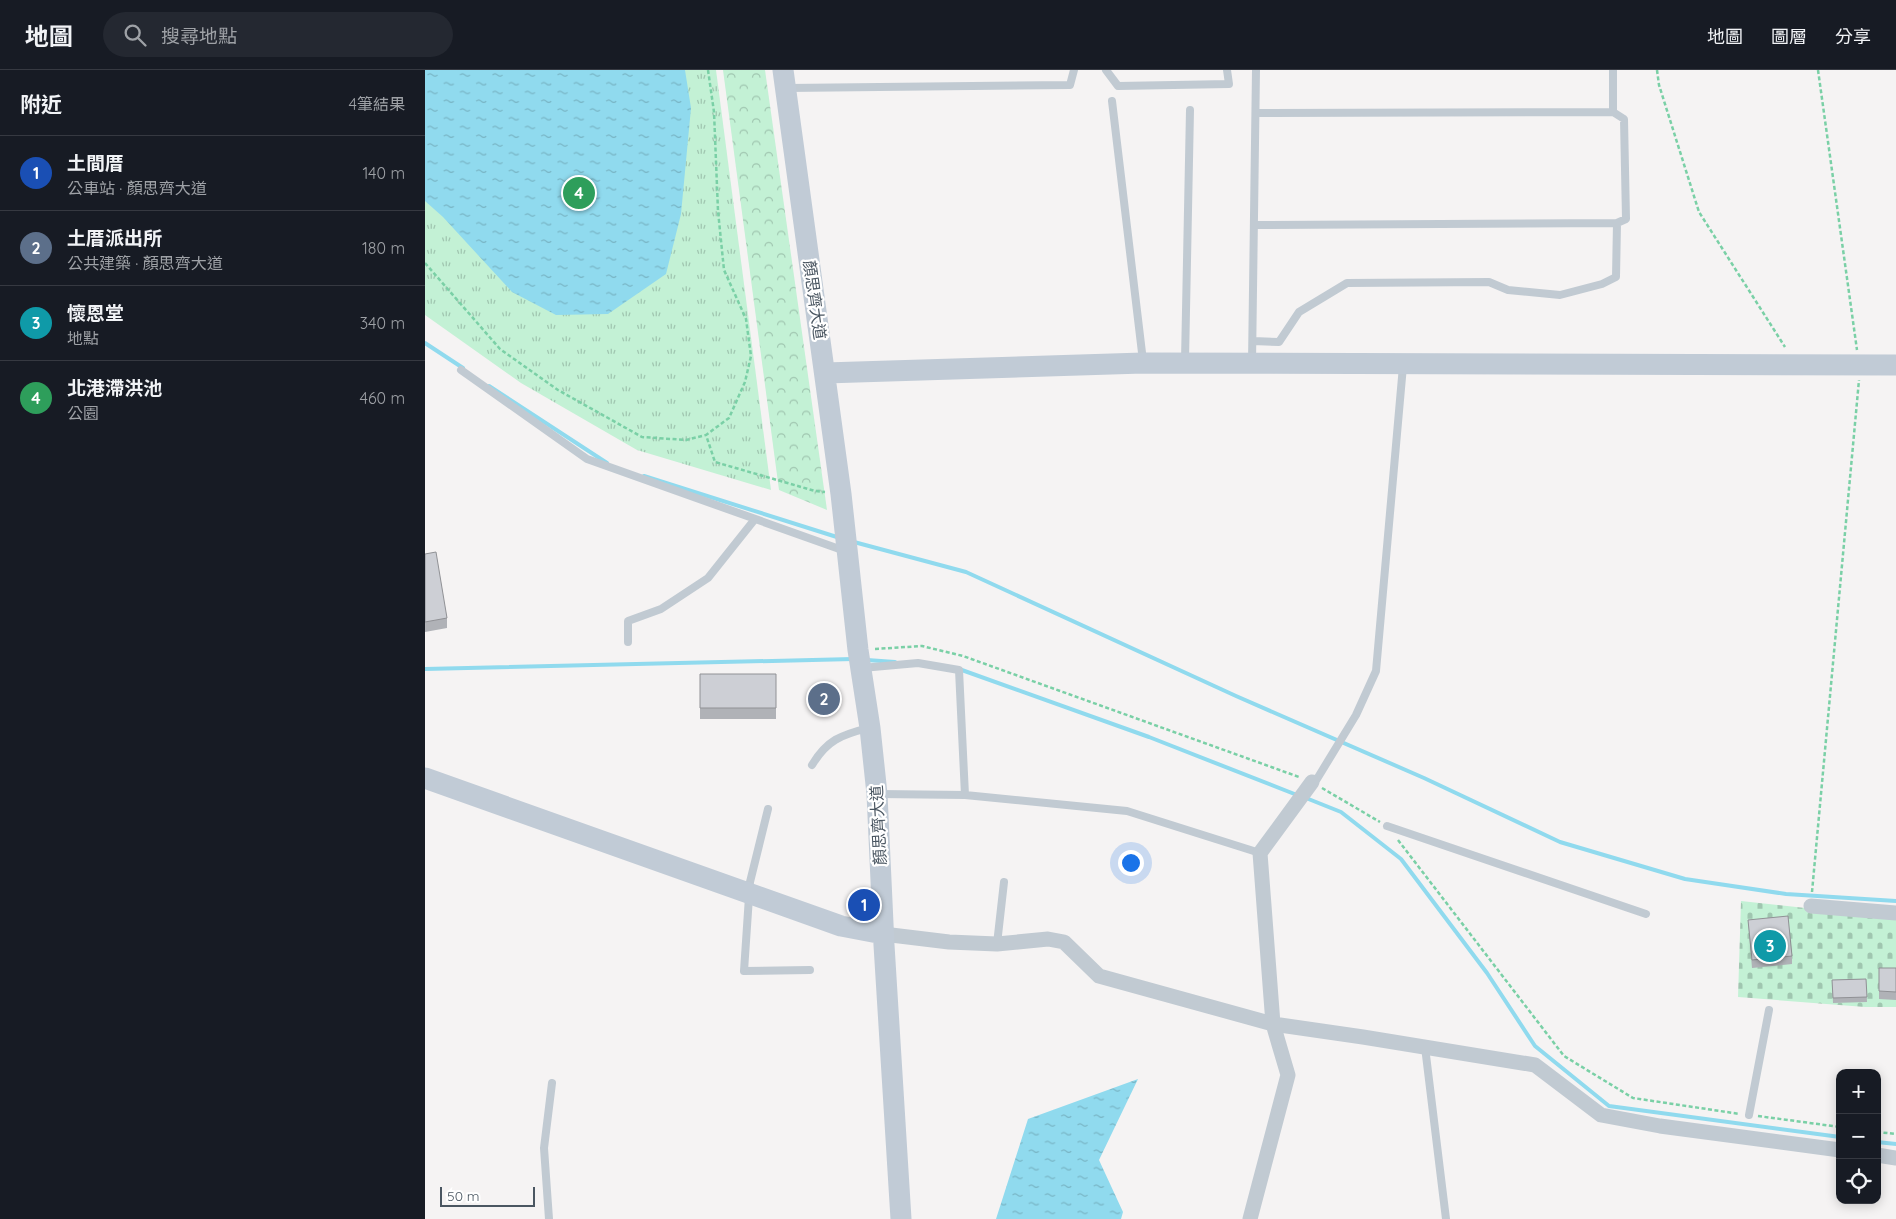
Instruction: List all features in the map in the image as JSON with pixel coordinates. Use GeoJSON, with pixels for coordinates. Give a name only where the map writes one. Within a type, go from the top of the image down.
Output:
{"type":"FeatureCollection","features":[{"type":"Feature","properties":{"kind":"street","name":"顏思齊大道"},"geometry":{"type":"LineString","coordinates":[[784,79],[841,494],[877,794],[883,934],[901,1219]]}},
{"type":"Feature","properties":{"kind":"street"},"geometry":{"type":"LineString","coordinates":[[825,373],[1143,363],[1896,364]]}},
{"type":"Feature","properties":{"kind":"street"},"geometry":{"type":"LineString","coordinates":[[425,778],[841,926],[883,934],[949,942],[997,944],[1048,939],[1064,942],[1099,976],[1273,1024],[1535,1066],[1601,1115],[1660,1126],[1836,1149]]}},
{"type":"Feature","properties":{"kind":"street"},"geometry":{"type":"LineString","coordinates":[[1250,1219],[1288,1075],[1273,1024],[1260,853],[1312,782]]}},
{"type":"Feature","properties":{"kind":"street"},"geometry":{"type":"LineString","coordinates":[[1811,906],[1896,913]]}},
{"type":"Feature","properties":{"kind":"street"},"geometry":{"type":"LineString","coordinates":[[1881,1156],[1896,1158]]}},
{"type":"Feature","properties":{"kind":"lane"},"geometry":{"type":"LineString","coordinates":[[784,79],[1070,85],[1074,70]]}},
{"type":"Feature","properties":{"kind":"lane"},"geometry":{"type":"LineString","coordinates":[[1106,70],[1118,86],[1229,84],[1227,70]]}},
{"type":"Feature","properties":{"kind":"lane"},"geometry":{"type":"LineString","coordinates":[[1252,363],[1256,70]]}},
{"type":"Feature","properties":{"kind":"lane"},"geometry":{"type":"LineString","coordinates":[[1613,70],[1613,112]]}},
{"type":"Feature","properties":{"kind":"lane"},"geometry":{"type":"LineString","coordinates":[[1112,101],[1143,363]]}},
{"type":"Feature","properties":{"kind":"lane"},"geometry":{"type":"LineString","coordinates":[[1185,363],[1190,110]]}},
{"type":"Feature","properties":{"kind":"lane"},"geometry":{"type":"LineString","coordinates":[[1255,225],[1617,223],[1626,219],[1624,119],[1613,112],[1256,113]]}},
{"type":"Feature","properties":{"kind":"lane"},"geometry":{"type":"LineString","coordinates":[[1253,341],[1279,342],[1299,312],[1347,283],[1489,282],[1508,290],[1560,295],[1602,284],[1616,277],[1617,223]]}},
{"type":"Feature","properties":{"kind":"lane"},"geometry":{"type":"LineString","coordinates":[[1312,782],[1317,779],[1356,715],[1376,671],[1403,363]]}},
{"type":"Feature","properties":{"kind":"lane"},"geometry":{"type":"LineString","coordinates":[[461,370],[587,459],[847,552]]}},
{"type":"Feature","properties":{"kind":"lane"},"geometry":{"type":"LineString","coordinates":[[628,642],[628,621],[661,609],[708,578],[755,519]]}},
{"type":"Feature","properties":{"kind":"lane"},"geometry":{"type":"LineString","coordinates":[[860,660],[918,663],[959,670],[965,795]]}},
{"type":"Feature","properties":{"kind":"lane"},"geometry":{"type":"LineString","coordinates":[[812,765],[822,749],[847,734],[870,728]]}},
{"type":"Feature","properties":{"kind":"lane"},"geometry":{"type":"LineString","coordinates":[[877,794],[965,795],[1127,811],[1260,853]]}},
{"type":"Feature","properties":{"kind":"lane"},"geometry":{"type":"LineString","coordinates":[[768,809],[750,882],[744,971],[810,970]]}},
{"type":"Feature","properties":{"kind":"lane"},"geometry":{"type":"LineString","coordinates":[[1387,826],[1646,914]]}},
{"type":"Feature","properties":{"kind":"lane"},"geometry":{"type":"LineString","coordinates":[[997,944],[1004,882]]}},
{"type":"Feature","properties":{"kind":"lane"},"geometry":{"type":"LineString","coordinates":[[1749,1115],[1769,1010]]}},
{"type":"Feature","properties":{"kind":"lane"},"geometry":{"type":"LineString","coordinates":[[1425,1047],[1446,1219]]}},
{"type":"Feature","properties":{"kind":"lane"},"geometry":{"type":"LineString","coordinates":[[549,1219],[544,1148],[552,1082]]}},
{"type":"Feature","properties":{"kind":"path"},"geometry":{"type":"LineString","coordinates":[[425,263],[500,349],[558,390],[642,437],[686,440],[706,435],[729,418],[745,382],[751,356],[746,318],[724,270],[718,211],[714,112],[708,70]]}},
{"type":"Feature","properties":{"kind":"path"},"geometry":{"type":"LineString","coordinates":[[1657,70],[1659,85],[1699,212],[1796,365]]}},
{"type":"Feature","properties":{"kind":"path"},"geometry":{"type":"LineString","coordinates":[[1811,906],[1861,365],[1855,343],[1818,70]]}},
{"type":"Feature","properties":{"kind":"path"},"geometry":{"type":"LineString","coordinates":[[706,435],[715,462],[815,491],[841,494]]}},
{"type":"Feature","properties":{"kind":"path"},"geometry":{"type":"LineString","coordinates":[[860,660],[922,646],[963,656],[1312,782],[1387,826],[1564,1056],[1633,1098],[1836,1126]]}},
{"type":"Feature","properties":{"kind":"path"},"geometry":{"type":"LineString","coordinates":[[1881,1132],[1896,1134]]}},
{"type":"Feature","properties":{"kind":"green space"},"geometry":{"type":"Polygon","coordinates":[[[425,70],[716,70],[771,490],[637,450],[521,383],[425,315],[425,70]]]}},
{"type":"Feature","properties":{"kind":"green space"},"geometry":{"type":"Polygon","coordinates":[[[723,70],[765,70],[827,510],[779,490],[723,70]]]}},
{"type":"Feature","properties":{"kind":"green space"},"geometry":{"type":"Polygon","coordinates":[[[1741,901],[1896,918],[1896,1007],[1865,1007],[1738,997],[1741,901]]]}},
{"type":"Feature","properties":{"kind":"water"},"geometry":{"type":"Polygon","coordinates":[[[425,70],[685,70],[691,108],[681,214],[666,274],[608,314],[556,315],[512,292],[443,217],[425,201],[425,70]]]}},
{"type":"Feature","properties":{"kind":"water"},"geometry":{"type":"Polygon","coordinates":[[[1138,1079],[1099,1160],[1123,1212],[1121,1219],[996,1219],[1028,1119],[1138,1079]]]}},
{"type":"Feature","properties":{"kind":"building"},"geometry":{"type":"Polygon","coordinates":[[[436,552],[447,618],[425,622],[425,554],[436,552]]]}},
{"type":"Feature","properties":{"kind":"building"},"geometry":{"type":"Polygon","coordinates":[[[700,674],[776,674],[776,708],[700,708],[700,674]]]}},
{"type":"Feature","properties":{"kind":"building"},"geometry":{"type":"Polygon","coordinates":[[[1788,916],[1792,956],[1752,960],[1748,920],[1788,916]]]}},
{"type":"Feature","properties":{"kind":"building"},"geometry":{"type":"Polygon","coordinates":[[[1879,968],[1896,968],[1896,992],[1879,991],[1879,968]]]}},
{"type":"Feature","properties":{"kind":"building"},"geometry":{"type":"Polygon","coordinates":[[[1866,979],[1867,997],[1833,998],[1832,980],[1866,979]]]}},
{"type":"Feature","properties":{"kind":"waterway"},"geometry":{"type":"LineString","coordinates":[[425,343],[463,368]]}},
{"type":"Feature","properties":{"kind":"waterway"},"geometry":{"type":"LineString","coordinates":[[489,386],[607,463]]}},
{"type":"Feature","properties":{"kind":"waterway"},"geometry":{"type":"LineString","coordinates":[[644,476],[840,538]]}},
{"type":"Feature","properties":{"kind":"waterway"},"geometry":{"type":"LineString","coordinates":[[854,542],[966,572],[1236,696],[1424,778],[1560,842],[1685,879],[1786,894],[1896,901]]}},
{"type":"Feature","properties":{"kind":"waterway"},"geometry":{"type":"LineString","coordinates":[[425,669],[853,659]]}},
{"type":"Feature","properties":{"kind":"waterway"},"geometry":{"type":"LineString","coordinates":[[867,660],[895,662]]}},
{"type":"Feature","properties":{"kind":"waterway"},"geometry":{"type":"LineString","coordinates":[[959,669],[1149,737],[1297,795]]}},
{"type":"Feature","properties":{"kind":"waterway"},"geometry":{"type":"LineString","coordinates":[[1306,798],[1341,812],[1401,859],[1487,973],[1535,1046],[1609,1106],[1836,1136]]}},
{"type":"Feature","properties":{"kind":"waterway"},"geometry":{"type":"LineString","coordinates":[[1881,1142],[1896,1144]]}},
{"type":"Feature","properties":{"kind":"place","name":"北港滯洪池"},"geometry":{"type":"Point","coordinates":[579,193]}},
{"type":"Feature","properties":{"kind":"place","name":"土厝派出所"},"geometry":{"type":"Point","coordinates":[824,699]}},
{"type":"Feature","properties":{"kind":"place","name":"土間厝"},"geometry":{"type":"Point","coordinates":[864,905]}},
{"type":"Feature","properties":{"kind":"place","name":"懷恩堂"},"geometry":{"type":"Point","coordinates":[1770,946]}}]}
